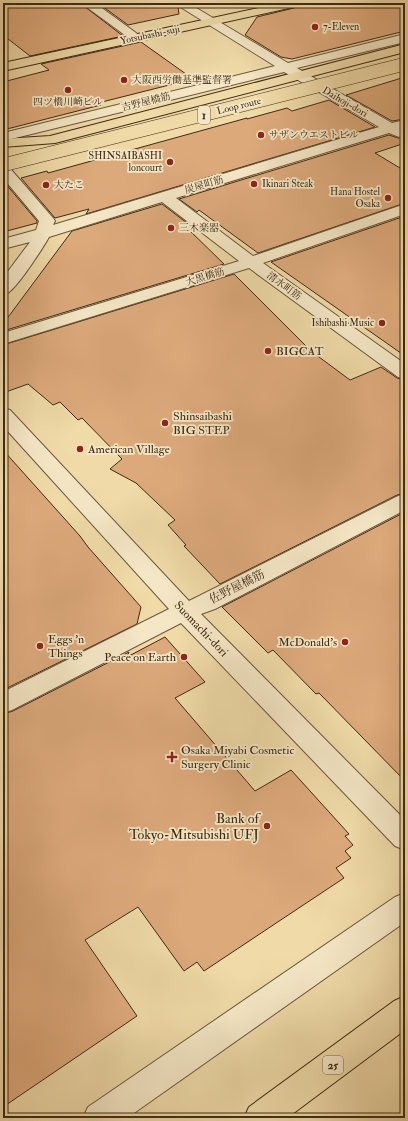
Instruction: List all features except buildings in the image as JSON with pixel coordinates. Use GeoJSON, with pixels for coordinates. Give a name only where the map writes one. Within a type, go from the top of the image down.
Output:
{"type":"FeatureCollection","features":[{"type":"Feature","properties":{"kind":"main road","name":"Yotsubashi-suji"},"geometry":{"type":"LineString","coordinates":[[3,67],[298,3]]}},
{"type":"Feature","properties":{"kind":"main road"},"geometry":{"type":"LineString","coordinates":[[3,143],[50,140],[405,48]]}},
{"type":"Feature","properties":{"kind":"main road","name":"Loop route"},"geometry":{"type":"LineString","coordinates":[[3,166],[405,64]]}},
{"type":"Feature","properties":{"kind":"main road","name":"25"},"geometry":{"type":"LineString","coordinates":[[260,1118],[405,1011]]}},
{"type":"Feature","properties":{"kind":"street"},"geometry":{"type":"LineString","coordinates":[[87,3],[137,38]]}},
{"type":"Feature","properties":{"kind":"street","name":"Daihoji-dori"},"geometry":{"type":"LineString","coordinates":[[180,3],[209,22],[299,75],[398,127],[405,136]]}},
{"type":"Feature","properties":{"kind":"street","name":"吉野屋橋筋"},"geometry":{"type":"LineString","coordinates":[[3,137],[405,38]]}},
{"type":"Feature","properties":{"kind":"street","name":"炭屋町筋"},"geometry":{"type":"LineString","coordinates":[[3,244],[43,234],[67,225],[398,127]]}},
{"type":"Feature","properties":{"kind":"street"},"geometry":{"type":"LineString","coordinates":[[3,169],[47,221],[43,234],[28,258],[3,289]]}},
{"type":"Feature","properties":{"kind":"street","name":"清水町筋"},"geometry":{"type":"LineString","coordinates":[[165,197],[251,262],[405,373]]}},
{"type":"Feature","properties":{"kind":"street","name":"大黒橋筋"},"geometry":{"type":"LineString","coordinates":[[3,339],[251,262],[405,209]]}},
{"type":"Feature","properties":{"kind":"street","name":"Suomachi-dori"},"geometry":{"type":"LineString","coordinates":[[3,414],[185,612],[405,838]]}},
{"type":"Feature","properties":{"kind":"street","name":"佐野屋橋筋"},"geometry":{"type":"LineString","coordinates":[[3,703],[165,620],[207,603],[405,501]]}},
{"type":"Feature","properties":{"kind":"street"},"geometry":{"type":"LineString","coordinates":[[99,1118],[405,906]]}},
{"type":"Feature","properties":{"kind":"place","name":"7-Eleven"},"geometry":{"type":"Point","coordinates":[315,27]}},
{"type":"Feature","properties":{"kind":"place","name":"大阪西労働基準監督署"},"geometry":{"type":"Point","coordinates":[124,80]}},
{"type":"Feature","properties":{"kind":"place","name":"四ツ橋川崎ビル"},"geometry":{"type":"Point","coordinates":[68,90]}},
{"type":"Feature","properties":{"kind":"place","name":"サザンウエストビル"},"geometry":{"type":"Point","coordinates":[261,135]}},
{"type":"Feature","properties":{"kind":"place","name":"SHINSAIBASHI loncourt"},"geometry":{"type":"Point","coordinates":[170,162]}},
{"type":"Feature","properties":{"kind":"place","name":"Ikinari Steak"},"geometry":{"type":"Point","coordinates":[254,184]}},
{"type":"Feature","properties":{"kind":"place","name":"大たこ"},"geometry":{"type":"Point","coordinates":[46,185]}},
{"type":"Feature","properties":{"kind":"place","name":"Hana Hostel Osaka"},"geometry":{"type":"Point","coordinates":[388,198]}},
{"type":"Feature","properties":{"kind":"place","name":"三木楽器"},"geometry":{"type":"Point","coordinates":[171,228]}},
{"type":"Feature","properties":{"kind":"place","name":"Ishibashi Music"},"geometry":{"type":"Point","coordinates":[382,323]}},
{"type":"Feature","properties":{"kind":"place","name":"BIGCAT"},"geometry":{"type":"Point","coordinates":[268,351]}},
{"type":"Feature","properties":{"kind":"place","name":"Shinsaibashi BIG STEP"},"geometry":{"type":"Point","coordinates":[165,423]}},
{"type":"Feature","properties":{"kind":"place","name":"American Village"},"geometry":{"type":"Point","coordinates":[80,449]}},
{"type":"Feature","properties":{"kind":"place","name":"McDonald's"},"geometry":{"type":"Point","coordinates":[345,642]}},
{"type":"Feature","properties":{"kind":"place","name":"Eggs ’n Things"},"geometry":{"type":"Point","coordinates":[40,646]}},
{"type":"Feature","properties":{"kind":"place","name":"Peace on Earth"},"geometry":{"type":"Point","coordinates":[184,657]}},
{"type":"Feature","properties":{"kind":"place","name":"Osaka Miyabi Cosmetic Surgery Clinic"},"geometry":{"type":"Point","coordinates":[172,757]}},
{"type":"Feature","properties":{"kind":"place","name":"Bank of Tokyo-Mitsubishi UFJ"},"geometry":{"type":"Point","coordinates":[267,826]}}]}
